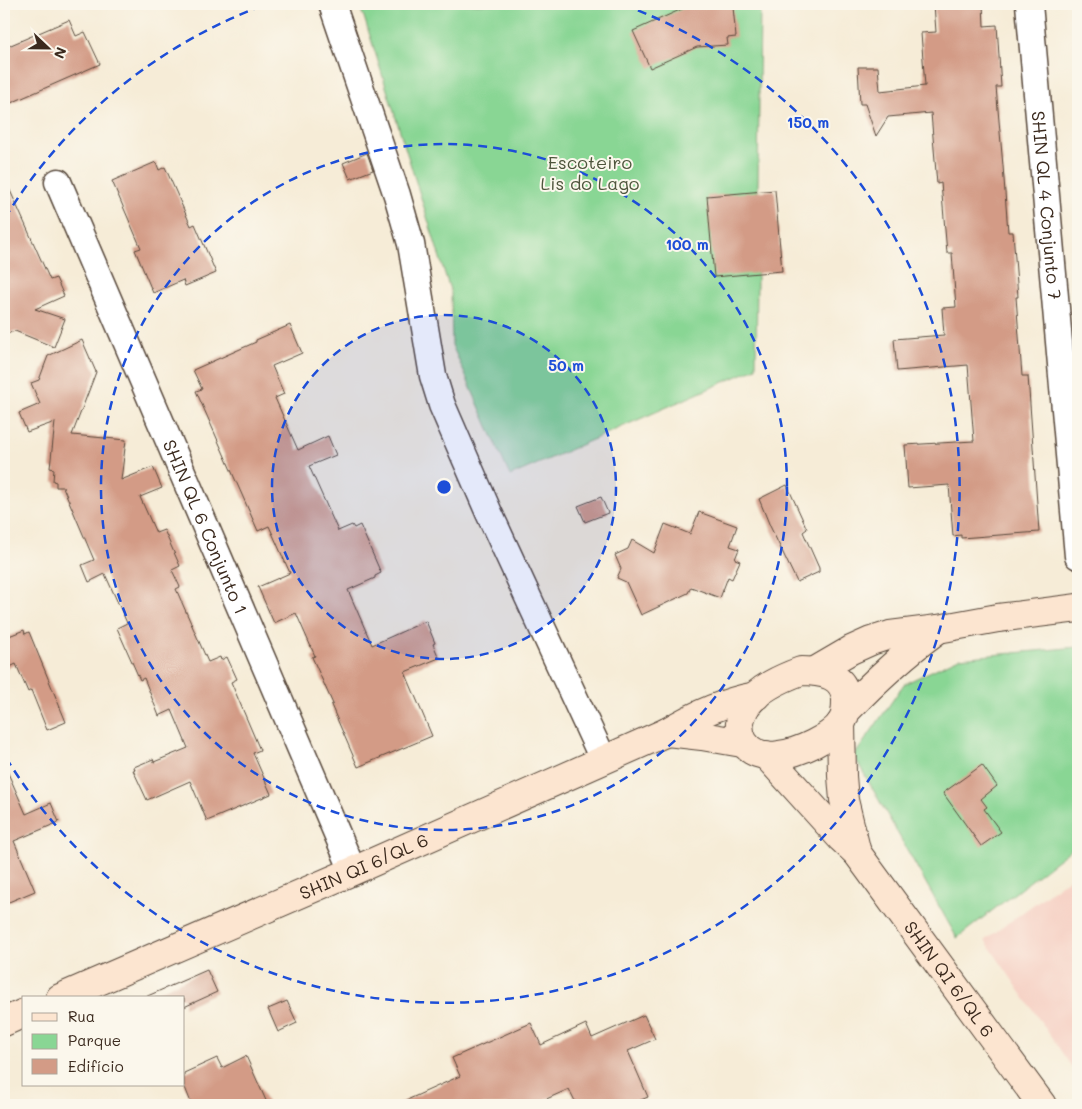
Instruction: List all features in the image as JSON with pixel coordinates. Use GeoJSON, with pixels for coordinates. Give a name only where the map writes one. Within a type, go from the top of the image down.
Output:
{"type":"FeatureCollection","features":[{"type":"Feature","properties":{"kind":"street"},"geometry":{"type":"LineString","coordinates":[[332,4],[397,195],[411,244],[433,376],[442,406],[489,513],[603,759]]}},
{"type":"Feature","properties":{"kind":"street","name":"SHIN QL 4 Conjunto 7"},"geometry":{"type":"LineString","coordinates":[[1029,4],[1078,556]]}},
{"type":"Feature","properties":{"kind":"street","name":"SHIN QL 6 Conjunto 1"},"geometry":{"type":"LineString","coordinates":[[58,182],[353,871]]}},
{"type":"Feature","properties":{"kind":"street"},"geometry":{"type":"LineString","coordinates":[[815,671],[871,641],[890,635],[938,630],[998,618],[1078,608]]}},
{"type":"Feature","properties":{"kind":"street"},"geometry":{"type":"LineString","coordinates":[[844,717],[846,696],[838,680],[828,674],[815,671],[801,672],[774,683],[756,696],[747,706],[740,721],[739,732],[742,743],[766,756],[780,755],[822,739],[844,717],[884,673],[911,649],[938,630]]}},
{"type":"Feature","properties":{"kind":"street","name":"SHIN QI 6/QL 6"},"geometry":{"type":"LineString","coordinates":[[65,996],[666,732],[699,714],[718,706],[756,696]]}},
{"type":"Feature","properties":{"kind":"street","name":"SHIN QI 6/QL 6"},"geometry":{"type":"LineString","coordinates":[[844,717],[842,776],[844,800],[857,853]]}},
{"type":"Feature","properties":{"kind":"street","name":"SHIN QI 6/QL 6"},"geometry":{"type":"LineString","coordinates":[[666,732],[742,743]]}},
{"type":"Feature","properties":{"kind":"street","name":"SHIN QI 6/QL 6"},"geometry":{"type":"LineString","coordinates":[[766,756],[857,853],[1042,1105]]}},
{"type":"Feature","properties":{"kind":"street"},"geometry":{"type":"LineString","coordinates":[[4,1022],[22,1014]]}},
{"type":"Feature","properties":{"kind":"shaded area"},"geometry":{"type":"Polygon","coordinates":[[[1078,872],[1078,1076],[985,940],[1078,872]]]}},
{"type":"Feature","properties":{"kind":"green space","name":"Escoteiro Lis do Lago"},"geometry":{"type":"Polygon","coordinates":[[[358,4],[760,4],[756,368],[510,476],[452,345],[451,293],[364,17],[358,4]]]}},
{"type":"Feature","properties":{"kind":"green space"},"geometry":{"type":"Polygon","coordinates":[[[1078,647],[1078,844],[957,938],[854,756],[904,684],[959,658],[1078,647]]]}},
{"type":"Feature","properties":{"kind":"building"},"geometry":{"type":"Polygon","coordinates":[[[693,4],[725,4],[725,7],[733,7],[736,37],[727,38],[728,45],[697,47],[650,68],[633,31],[693,4]]]}},
{"type":"Feature","properties":{"kind":"building"},"geometry":{"type":"Polygon","coordinates":[[[934,4],[983,4],[984,26],[997,25],[1001,87],[996,87],[1008,232],[1013,232],[1022,376],[1028,376],[1039,532],[961,538],[961,535],[953,536],[949,485],[908,488],[905,445],[974,441],[968,365],[897,371],[894,339],[944,335],[942,308],[956,307],[952,253],[947,253],[941,183],[937,184],[931,113],[888,117],[876,136],[865,104],[860,104],[858,67],[878,67],[880,91],[925,86],[921,33],[936,32],[934,4]]]}},
{"type":"Feature","properties":{"kind":"building"},"geometry":{"type":"Polygon","coordinates":[[[69,20],[76,36],[85,32],[100,64],[4,106],[4,48],[69,20]]]}},
{"type":"Feature","properties":{"kind":"building"},"geometry":{"type":"Polygon","coordinates":[[[367,153],[373,170],[350,179],[343,163],[367,153]]]}},
{"type":"Feature","properties":{"kind":"building"},"geometry":{"type":"Polygon","coordinates":[[[156,162],[159,170],[165,167],[191,226],[195,224],[216,273],[185,286],[183,280],[153,293],[135,250],[141,248],[112,181],[156,162]]]}},
{"type":"Feature","properties":{"kind":"building"},"geometry":{"type":"Polygon","coordinates":[[[4,177],[50,280],[56,278],[64,296],[35,309],[65,319],[54,347],[15,331],[4,335],[4,177]]]}},
{"type":"Feature","properties":{"kind":"building"},"geometry":{"type":"Polygon","coordinates":[[[775,190],[782,271],[714,277],[707,196],[775,190]]]}},
{"type":"Feature","properties":{"kind":"building"},"geometry":{"type":"Polygon","coordinates":[[[290,325],[302,353],[272,366],[284,394],[275,398],[298,450],[328,436],[336,455],[309,466],[338,531],[352,525],[354,528],[360,525],[381,573],[375,576],[375,578],[348,590],[372,645],[426,621],[439,658],[405,672],[432,736],[358,767],[331,705],[333,704],[312,657],[315,656],[296,613],[274,623],[258,587],[290,573],[269,526],[258,531],[196,391],[202,389],[193,370],[290,325]]]}},
{"type":"Feature","properties":{"kind":"building"},"geometry":{"type":"Polygon","coordinates":[[[82,340],[96,372],[72,435],[126,440],[121,480],[153,467],[162,488],[140,497],[156,533],[164,530],[180,566],[172,570],[180,587],[176,589],[208,662],[220,657],[221,660],[227,657],[237,679],[231,682],[260,750],[253,753],[271,794],[207,821],[190,781],[147,800],[133,770],[135,770],[134,767],[153,759],[154,762],[188,748],[172,710],[159,716],[144,678],[140,680],[117,628],[127,623],[105,574],[89,582],[82,565],[94,560],[63,487],[56,487],[56,482],[53,481],[54,469],[50,468],[55,422],[27,432],[19,413],[40,404],[31,383],[39,380],[48,356],[82,340]]]}},
{"type":"Feature","properties":{"kind":"building"},"geometry":{"type":"Polygon","coordinates":[[[787,485],[807,529],[803,532],[819,568],[819,572],[797,582],[759,499],[787,485]]]}},
{"type":"Feature","properties":{"kind":"building"},"geometry":{"type":"Polygon","coordinates":[[[601,497],[608,513],[585,522],[578,506],[601,497]]]}},
{"type":"Feature","properties":{"kind":"building"},"geometry":{"type":"Polygon","coordinates":[[[699,512],[737,526],[730,546],[739,549],[735,559],[740,561],[732,579],[728,577],[720,598],[691,587],[688,593],[641,615],[626,582],[617,578],[621,569],[615,555],[628,549],[632,540],[654,553],[665,524],[690,534],[699,512]]]}},
{"type":"Feature","properties":{"kind":"building"},"geometry":{"type":"Polygon","coordinates":[[[24,630],[25,634],[29,632],[66,722],[47,730],[31,690],[28,692],[16,664],[4,670],[4,638],[24,630]]]}},
{"type":"Feature","properties":{"kind":"building"},"geometry":{"type":"Polygon","coordinates":[[[4,764],[26,814],[51,803],[59,822],[14,841],[35,891],[4,904],[4,764]]]}},
{"type":"Feature","properties":{"kind":"building"},"geometry":{"type":"Polygon","coordinates":[[[982,765],[997,786],[981,799],[987,807],[984,809],[1001,832],[981,846],[943,793],[982,765]]]}},
{"type":"Feature","properties":{"kind":"building"},"geometry":{"type":"Polygon","coordinates":[[[207,970],[217,992],[185,1007],[185,996],[148,996],[207,970]]]}},
{"type":"Feature","properties":{"kind":"building"},"geometry":{"type":"Polygon","coordinates":[[[287,1001],[297,1023],[278,1032],[268,1009],[287,1001]]]}},
{"type":"Feature","properties":{"kind":"building"},"geometry":{"type":"Polygon","coordinates":[[[644,1015],[655,1039],[628,1051],[648,1097],[629,1105],[577,1105],[569,1089],[533,1105],[396,1105],[460,1076],[452,1058],[531,1023],[541,1045],[586,1024],[592,1038],[644,1015]]]}},
{"type":"Feature","properties":{"kind":"building"},"geometry":{"type":"Polygon","coordinates":[[[246,1056],[268,1105],[192,1105],[184,1086],[185,1073],[217,1058],[222,1068],[246,1056]]]}}]}
